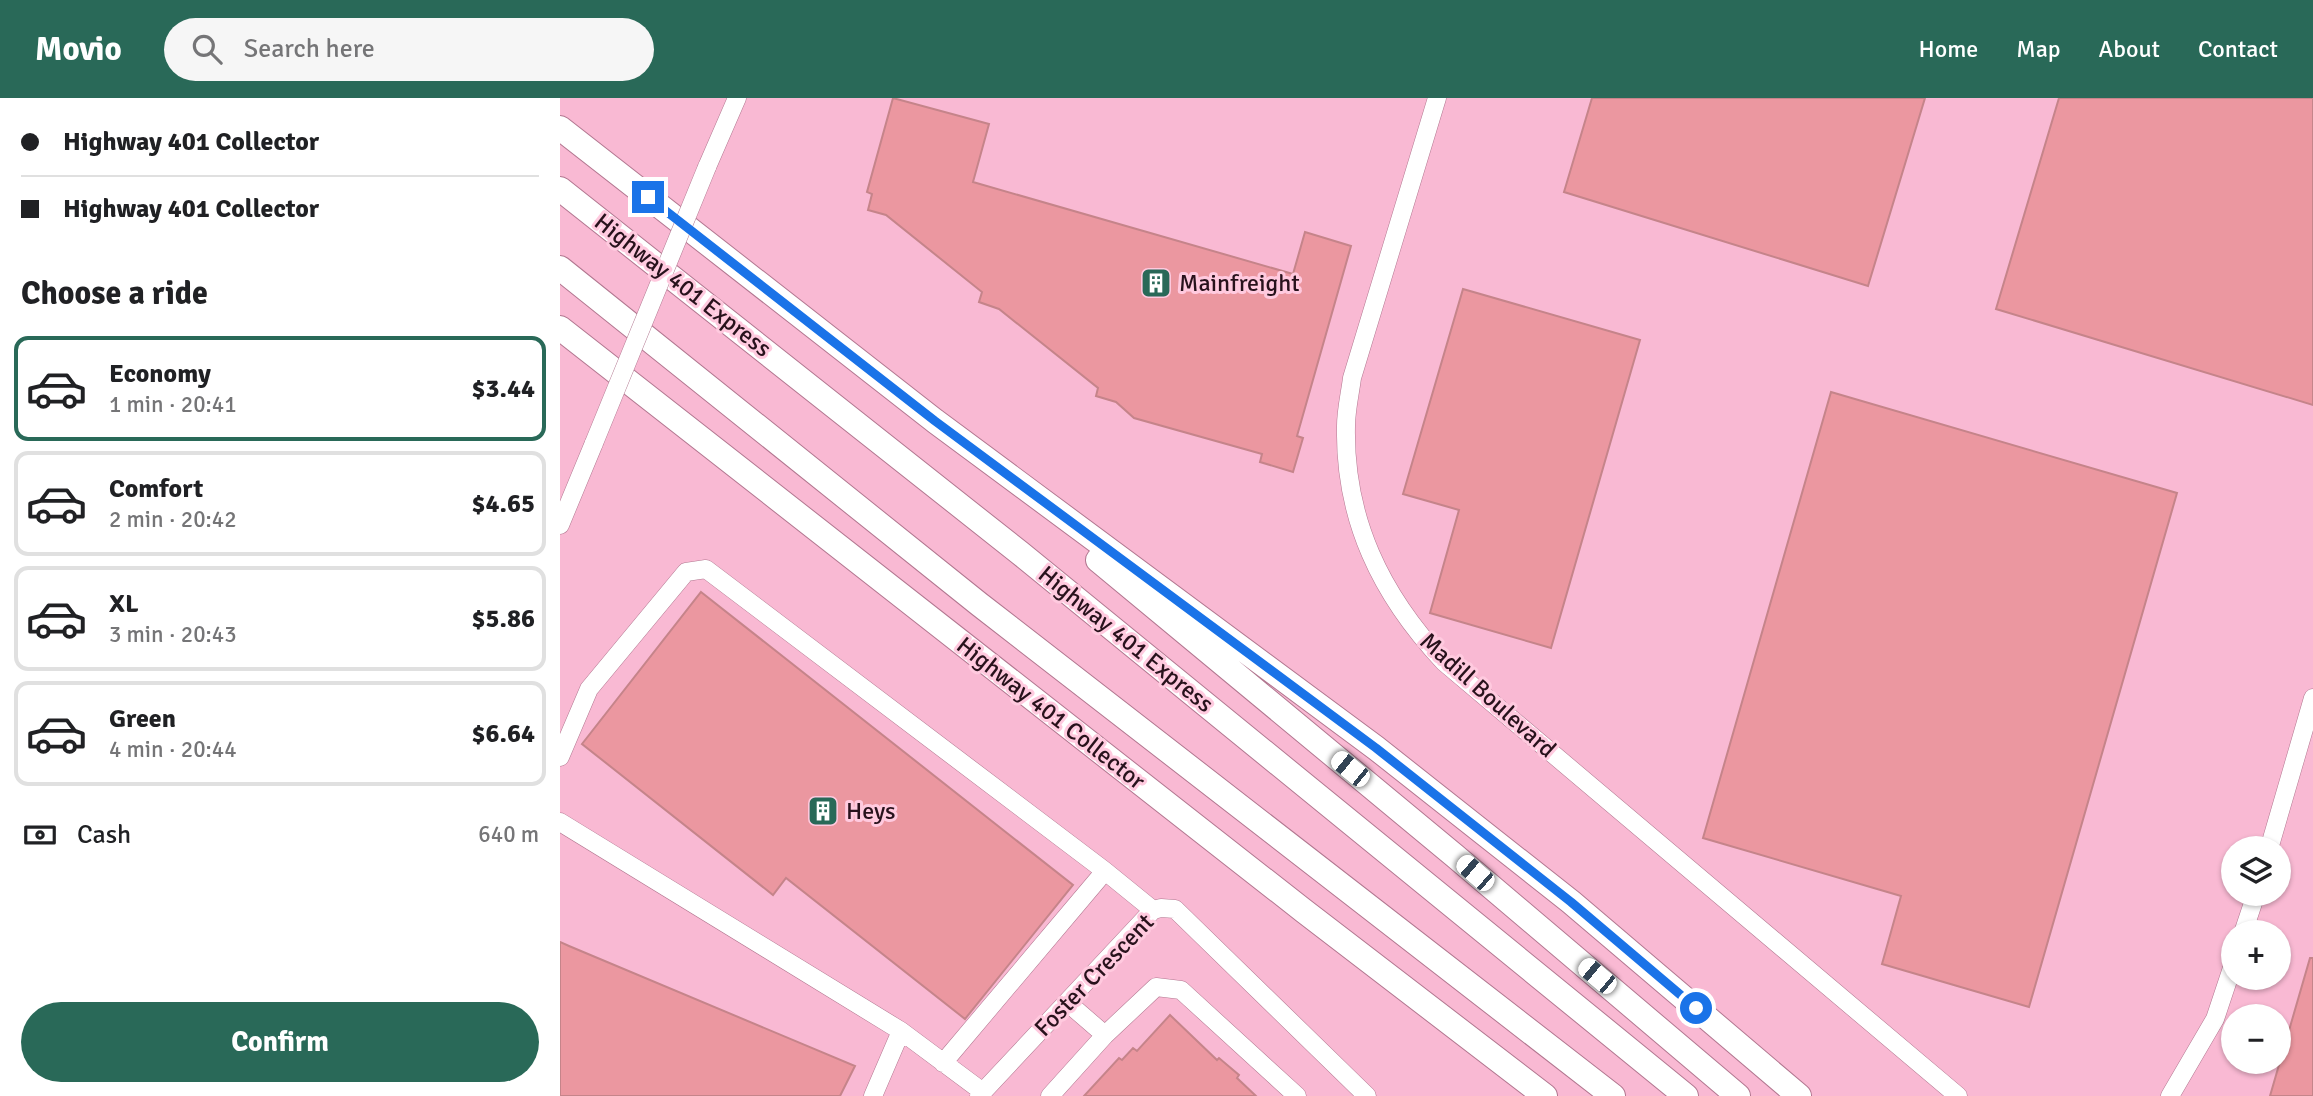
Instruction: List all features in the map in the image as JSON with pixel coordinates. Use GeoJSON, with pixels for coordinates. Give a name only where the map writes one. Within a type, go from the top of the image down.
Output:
{"type":"FeatureCollection","features":[{"type":"Feature","properties":{"kind":"highway"},"geometry":{"type":"LineString","coordinates":[[560,128],[935,421],[1376,748],[1571,902],[1799,1096]]}},
{"type":"Feature","properties":{"kind":"highway","name":"Highway 401 Express"},"geometry":{"type":"LineString","coordinates":[[560,190],[1020,553],[1686,1096]]}},
{"type":"Feature","properties":{"kind":"highway"},"geometry":{"type":"LineString","coordinates":[[560,268],[979,604],[1613,1096]]}},
{"type":"Feature","properties":{"kind":"highway","name":"Highway 401 Collector"},"geometry":{"type":"LineString","coordinates":[[560,328],[1545,1096]]}},
{"type":"Feature","properties":{"kind":"highway"},"geometry":{"type":"LineString","coordinates":[[935,421],[1160,614],[1455,856],[1738,1096]]}},
{"type":"Feature","properties":{"kind":"street"},"geometry":{"type":"LineString","coordinates":[[560,524],[737,98]]}},
{"type":"Feature","properties":{"kind":"street","name":"Madill Boulevard"},"geometry":{"type":"LineString","coordinates":[[1437,98],[1352,378],[1346,423],[1350,489],[1361,529],[1384,583],[1408,620],[1444,662],[1958,1096]]}},
{"type":"Feature","properties":{"kind":"street"},"geometry":{"type":"LineString","coordinates":[[560,757],[589,689],[686,572],[706,569],[1153,910]]}},
{"type":"Feature","properties":{"kind":"street"},"geometry":{"type":"LineString","coordinates":[[2273,836],[2313,698]]}},
{"type":"Feature","properties":{"kind":"street"},"geometry":{"type":"LineString","coordinates":[[560,822],[901,1031],[981,1094]]}},
{"type":"Feature","properties":{"kind":"street"},"geometry":{"type":"LineString","coordinates":[[943,1063],[1105,871]]}},
{"type":"Feature","properties":{"kind":"street","name":"Foster Crescent"},"geometry":{"type":"LineString","coordinates":[[981,1094],[1153,910],[1161,908],[1175,909],[1367,1096]]}},
{"type":"Feature","properties":{"kind":"street"},"geometry":{"type":"LineString","coordinates":[[1050,1096],[1104,1035],[1156,987],[1181,990],[1297,1096]]}},
{"type":"Feature","properties":{"kind":"street"},"geometry":{"type":"LineString","coordinates":[[2171,1096],[2216,1019],[2225,990]]}},
{"type":"Feature","properties":{"kind":"street"},"geometry":{"type":"LineString","coordinates":[[1068,1003],[1104,1035]]}},
{"type":"Feature","properties":{"kind":"street"},"geometry":{"type":"LineString","coordinates":[[873,1096],[901,1031]]}},
{"type":"Feature","properties":{"kind":"building","name":"Mainfreight"},"geometry":{"type":"Polygon","coordinates":[[[893,98],[989,124],[973,182],[1293,274],[1305,232],[1351,246],[1297,436],[1303,438],[1293,472],[1260,462],[1262,454],[1134,418],[1116,402],[1096,396],[1098,388],[999,309],[979,302],[982,292],[886,215],[868,210],[872,194],[867,192],[893,98]]]}},
{"type":"Feature","properties":{"kind":"building"},"geometry":{"type":"Polygon","coordinates":[[[1592,98],[1925,98],[1868,286],[1564,192],[1592,98]]]}},
{"type":"Feature","properties":{"kind":"building"},"geometry":{"type":"Polygon","coordinates":[[[2059,98],[2313,98],[2313,405],[1996,309],[2059,98]]]}},
{"type":"Feature","properties":{"kind":"building"},"geometry":{"type":"Polygon","coordinates":[[[1463,289],[1640,340],[1551,648],[1430,613],[1459,510],[1403,494],[1463,289]]]}},
{"type":"Feature","properties":{"kind":"building"},"geometry":{"type":"Polygon","coordinates":[[[1831,392],[2177,493],[2029,1007],[1882,964],[1901,896],[1703,838],[1831,392]]]}},
{"type":"Feature","properties":{"kind":"building","name":"Heys"},"geometry":{"type":"Polygon","coordinates":[[[701,592],[1073,885],[965,1019],[786,878],[773,895],[582,744],[701,592]]]}},
{"type":"Feature","properties":{"kind":"building"},"geometry":{"type":"Polygon","coordinates":[[[560,942],[855,1066],[840,1096],[560,1096],[560,942]]]}},
{"type":"Feature","properties":{"kind":"building"},"geometry":{"type":"Polygon","coordinates":[[[2310,958],[2313,958],[2313,1096],[2270,1096],[2276,1074],[2291,1074],[2291,1024],[2310,958]]]}},
{"type":"Feature","properties":{"kind":"building"},"geometry":{"type":"Polygon","coordinates":[[[1170,1015],[1217,1060],[1219,1058],[1239,1075],[1237,1078],[1256,1096],[1084,1096],[1119,1058],[1122,1060],[1133,1048],[1137,1051],[1170,1015]]]}},
{"type":"Feature","properties":{"kind":"place","name":"Mainfreight"},"geometry":{"type":"Point","coordinates":[1156,283]}},
{"type":"Feature","properties":{"kind":"place","name":"Heys"},"geometry":{"type":"Point","coordinates":[823,811]}},
{"type":"Feature","properties":{"kind":"route"},"geometry":{"type":"LineString","coordinates":[[648,197],[935,421],[1376,748],[1571,902],[1696,1008]]}}]}
